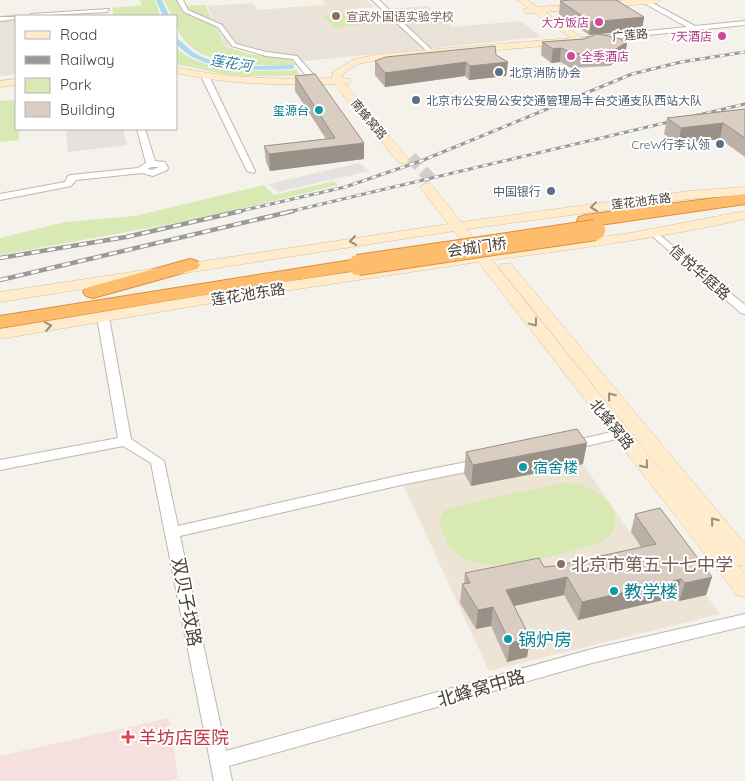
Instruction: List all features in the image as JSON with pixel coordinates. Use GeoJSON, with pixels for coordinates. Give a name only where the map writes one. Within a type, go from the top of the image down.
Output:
{"type":"FeatureCollection","features":[{"type":"Feature","properties":{"kind":"highway","name":"莲花池东路"},"geometry":{"type":"LineString","coordinates":[[597,224],[741,193]]}},
{"type":"Feature","properties":{"kind":"highway","name":"莲花池东路"},"geometry":{"type":"LineString","coordinates":[[597,224],[745,208]]}},
{"type":"Feature","properties":{"kind":"highway"},"geometry":{"type":"LineString","coordinates":[[597,224],[651,227],[745,215]]}},
{"type":"Feature","properties":{"kind":"highway","name":"会城门桥"},"geometry":{"type":"LineString","coordinates":[[355,259],[597,224]]}},
{"type":"Feature","properties":{"kind":"highway","name":"莲花池东路"},"geometry":{"type":"LineString","coordinates":[[0,322],[355,259]]}},
{"type":"Feature","properties":{"kind":"highway"},"geometry":{"type":"LineString","coordinates":[[100,304],[190,265]]}},
{"type":"Feature","properties":{"kind":"highway"},"geometry":{"type":"LineString","coordinates":[[100,304],[208,300]]}},
{"type":"Feature","properties":{"kind":"highway","name":"莲花池东路"},"geometry":{"type":"LineString","coordinates":[[0,309],[100,304]]}},
{"type":"Feature","properties":{"kind":"street"},"geometry":{"type":"LineString","coordinates":[[180,0],[186,11],[220,26],[234,45],[266,54],[293,55],[314,80]]}},
{"type":"Feature","properties":{"kind":"street"},"geometry":{"type":"LineString","coordinates":[[375,0],[431,52]]}},
{"type":"Feature","properties":{"kind":"street"},"geometry":{"type":"LineString","coordinates":[[511,0],[580,40]]}},
{"type":"Feature","properties":{"kind":"street"},"geometry":{"type":"LineString","coordinates":[[520,0],[567,40]]}},
{"type":"Feature","properties":{"kind":"street"},"geometry":{"type":"LineString","coordinates":[[532,11],[657,0]]}},
{"type":"Feature","properties":{"kind":"street"},"geometry":{"type":"LineString","coordinates":[[644,1],[694,28]]}},
{"type":"Feature","properties":{"kind":"street"},"geometry":{"type":"LineString","coordinates":[[44,15],[107,10]]}},
{"type":"Feature","properties":{"kind":"street"},"geometry":{"type":"LineString","coordinates":[[0,19],[15,17]]}},
{"type":"Feature","properties":{"kind":"street","name":"广莲路"},"geometry":{"type":"LineString","coordinates":[[341,80],[351,70],[369,63],[745,23]]}},
{"type":"Feature","properties":{"kind":"street"},"geometry":{"type":"LineString","coordinates":[[178,68],[246,79],[341,80],[346,66],[355,62],[431,52],[580,40]]}},
{"type":"Feature","properties":{"kind":"street"},"geometry":{"type":"LineString","coordinates":[[178,69],[205,76],[253,82],[314,80]]}},
{"type":"Feature","properties":{"kind":"street"},"geometry":{"type":"LineString","coordinates":[[205,76],[251,171]]}},
{"type":"Feature","properties":{"kind":"street","name":"南蜂窝路"},"geometry":{"type":"LineString","coordinates":[[341,80],[407,159]]}},
{"type":"Feature","properties":{"kind":"street"},"geometry":{"type":"LineString","coordinates":[[0,82],[15,81]]}},
{"type":"Feature","properties":{"kind":"street"},"geometry":{"type":"LineString","coordinates":[[141,130],[151,164]]}},
{"type":"Feature","properties":{"kind":"street"},"geometry":{"type":"LineString","coordinates":[[0,197],[68,184],[71,182],[71,178],[142,170],[153,173],[164,168],[162,164],[151,164],[145,166],[142,170]]}},
{"type":"Feature","properties":{"kind":"street"},"geometry":{"type":"LineString","coordinates":[[431,186],[490,256]]}},
{"type":"Feature","properties":{"kind":"street","name":"莲花池东路"},"geometry":{"type":"LineString","coordinates":[[464,225],[659,199],[741,193]]}},
{"type":"Feature","properties":{"kind":"street"},"geometry":{"type":"LineString","coordinates":[[538,215],[513,225],[516,236],[532,243],[562,245]]}},
{"type":"Feature","properties":{"kind":"street"},"geometry":{"type":"LineString","coordinates":[[508,218],[495,228],[497,239],[513,245],[545,248],[655,234],[702,226],[745,215]]}},
{"type":"Feature","properties":{"kind":"street"},"geometry":{"type":"LineString","coordinates":[[0,297],[190,265],[464,225]]}},
{"type":"Feature","properties":{"kind":"street"},"geometry":{"type":"LineString","coordinates":[[401,234],[424,236],[439,243],[441,253],[426,265]]}},
{"type":"Feature","properties":{"kind":"street","name":"信悦华庭路"},"geometry":{"type":"LineString","coordinates":[[655,234],[745,310]]}},
{"type":"Feature","properties":{"kind":"street","name":"莲花池东路"},"geometry":{"type":"LineString","coordinates":[[208,300],[545,248]]}},
{"type":"Feature","properties":{"kind":"street","name":"北蜂窝路"},"geometry":{"type":"LineString","coordinates":[[490,256],[620,434],[745,589]]}},
{"type":"Feature","properties":{"kind":"street","name":"北蜂窝路"},"geometry":{"type":"LineString","coordinates":[[490,256],[745,559]]}},
{"type":"Feature","properties":{"kind":"street"},"geometry":{"type":"LineString","coordinates":[[0,465],[125,441],[100,304]]}},
{"type":"Feature","properties":{"kind":"street","name":"莲花池东路"},"geometry":{"type":"LineString","coordinates":[[0,334],[100,304]]}},
{"type":"Feature","properties":{"kind":"street"},"geometry":{"type":"LineString","coordinates":[[560,448],[620,434]]}},
{"type":"Feature","properties":{"kind":"street","name":"双贝子坟路"},"geometry":{"type":"LineString","coordinates":[[125,441],[157,462],[173,532],[222,781]]}},
{"type":"Feature","properties":{"kind":"street"},"geometry":{"type":"LineString","coordinates":[[173,532],[401,480],[494,461]]}},
{"type":"Feature","properties":{"kind":"street","name":"北蜂窝中路"},"geometry":{"type":"LineString","coordinates":[[219,762],[592,656],[745,620]]}},
{"type":"Feature","properties":{"kind":"shaded area","name":"宣武外国语实验学校"},"geometry":{"type":"Polygon","coordinates":[[[323,0],[367,0],[374,7],[352,9],[370,30],[327,34],[306,6],[326,5],[323,0]]]}},
{"type":"Feature","properties":{"kind":"shaded area"},"geometry":{"type":"Polygon","coordinates":[[[253,3],[258,10],[306,6],[328,34],[369,29],[364,23],[398,19],[388,9],[428,6],[452,27],[521,21],[541,37],[295,62],[290,57],[248,52],[225,45],[207,6],[253,3]]]}},
{"type":"Feature","properties":{"kind":"shaded area"},"geometry":{"type":"Polygon","coordinates":[[[15,19],[15,74],[0,76],[0,20],[15,19]]]}},
{"type":"Feature","properties":{"kind":"shaded area"},"geometry":{"type":"Polygon","coordinates":[[[66,130],[123,130],[127,145],[68,152],[66,130]]]}},
{"type":"Feature","properties":{"kind":"shaded area"},"geometry":{"type":"Polygon","coordinates":[[[359,163],[369,171],[278,192],[268,184],[359,163]]]}},
{"type":"Feature","properties":{"kind":"shaded area","name":"北京市第五十七中学"},"geometry":{"type":"Polygon","coordinates":[[[572,448],[630,532],[656,526],[720,614],[489,671],[401,480],[572,448]]]}},
{"type":"Feature","properties":{"kind":"shaded area","name":"羊坊店医院"},"geometry":{"type":"Polygon","coordinates":[[[169,718],[178,778],[166,781],[0,781],[0,756],[169,718]]]}},
{"type":"Feature","properties":{"kind":"green space"},"geometry":{"type":"Polygon","coordinates":[[[140,0],[155,0],[160,15],[114,15],[112,8],[142,5],[140,0]]]}},
{"type":"Feature","properties":{"kind":"green space"},"geometry":{"type":"Polygon","coordinates":[[[164,0],[178,0],[181,6],[205,5],[225,46],[249,54],[289,58],[297,65],[242,64],[205,55],[190,46],[180,33],[178,15],[172,15],[164,0]]]}},
{"type":"Feature","properties":{"kind":"green space"},"geometry":{"type":"Polygon","coordinates":[[[348,13],[359,25],[334,28],[323,15],[348,13]]]}},
{"type":"Feature","properties":{"kind":"green space"},"geometry":{"type":"Polygon","coordinates":[[[178,50],[188,57],[218,67],[250,71],[297,70],[299,76],[243,76],[178,64],[178,50]]]}},
{"type":"Feature","properties":{"kind":"green space"},"geometry":{"type":"Polygon","coordinates":[[[15,100],[15,130],[19,130],[19,140],[0,142],[0,101],[15,100]]]}},
{"type":"Feature","properties":{"kind":"green space"},"geometry":{"type":"Polygon","coordinates":[[[334,181],[338,185],[203,218],[0,255],[0,238],[65,222],[135,216],[264,185],[274,195],[334,181]]]}},
{"type":"Feature","properties":{"kind":"green space"},"geometry":{"type":"Polygon","coordinates":[[[561,483],[579,484],[603,496],[614,512],[614,529],[608,537],[598,544],[564,553],[502,565],[482,564],[465,559],[452,550],[446,540],[439,522],[443,512],[452,507],[561,483]]]}},
{"type":"Feature","properties":{"kind":"building"},"geometry":{"type":"Polygon","coordinates":[[[616,0],[644,17],[591,22],[560,1],[616,0]]]}},
{"type":"Feature","properties":{"kind":"building"},"geometry":{"type":"Polygon","coordinates":[[[597,34],[615,37],[627,42],[611,52],[573,54],[561,48],[553,49],[542,42],[584,39],[597,34]]]}},
{"type":"Feature","properties":{"kind":"building"},"geometry":{"type":"Polygon","coordinates":[[[495,46],[496,55],[508,62],[470,66],[466,62],[385,73],[375,61],[386,57],[495,46]]]}},
{"type":"Feature","properties":{"kind":"building"},"geometry":{"type":"Polygon","coordinates":[[[315,74],[364,143],[269,154],[264,146],[335,138],[295,76],[315,74]]]}},
{"type":"Feature","properties":{"kind":"building"},"geometry":{"type":"Polygon","coordinates":[[[745,109],[745,138],[723,123],[681,128],[667,118],[745,109]]]}},
{"type":"Feature","properties":{"kind":"building"},"geometry":{"type":"Polygon","coordinates":[[[577,429],[587,443],[473,465],[466,452],[577,429]]]}},
{"type":"Feature","properties":{"kind":"building"},"geometry":{"type":"Polygon","coordinates":[[[660,508],[712,577],[685,583],[681,579],[582,602],[567,577],[506,590],[530,638],[510,643],[493,607],[478,610],[462,584],[470,583],[465,573],[539,558],[544,567],[555,566],[656,544],[635,514],[660,508]]]}},
{"type":"Feature","properties":{"kind":"waterway","name":"莲花河"},"geometry":{"type":"LineString","coordinates":[[159,0],[166,15]]}},
{"type":"Feature","properties":{"kind":"waterway","name":"莲花河"},"geometry":{"type":"LineString","coordinates":[[178,42],[185,50],[198,57],[229,66],[292,67]]}},
{"type":"Feature","properties":{"kind":"tunnel"},"geometry":{"type":"LineString","coordinates":[[411,157],[435,184]]}},
{"type":"Feature","properties":{"kind":"railway"},"geometry":{"type":"LineString","coordinates":[[236,212],[345,187],[421,161],[632,74],[681,62],[745,52]]}},
{"type":"Feature","properties":{"kind":"railway"},"geometry":{"type":"LineString","coordinates":[[288,212],[745,104]]}},
{"type":"Feature","properties":{"kind":"railway"},"geometry":{"type":"LineString","coordinates":[[0,258],[126,237],[241,211]]}},
{"type":"Feature","properties":{"kind":"railway"},"geometry":{"type":"LineString","coordinates":[[0,280],[293,211]]}},
{"type":"Feature","properties":{"kind":"place","name":"宣武外国语实验学校"},"geometry":{"type":"Point","coordinates":[336,16]}},
{"type":"Feature","properties":{"kind":"place","name":"大方饭店"},"geometry":{"type":"Point","coordinates":[599,22]}},
{"type":"Feature","properties":{"kind":"place","name":"7天酒店"},"geometry":{"type":"Point","coordinates":[722,36]}},
{"type":"Feature","properties":{"kind":"place","name":"全季酒店"},"geometry":{"type":"Point","coordinates":[571,56]}},
{"type":"Feature","properties":{"kind":"place","name":"北京消防协会"},"geometry":{"type":"Point","coordinates":[499,72]}},
{"type":"Feature","properties":{"kind":"place","name":"北京市公安局公安交通管理局丰台交通支队西站大队"},"geometry":{"type":"Point","coordinates":[416,100]}},
{"type":"Feature","properties":{"kind":"place","name":"玺源台"},"geometry":{"type":"Point","coordinates":[319,110]}},
{"type":"Feature","properties":{"kind":"place","name":"CreW行李认领"},"geometry":{"type":"Point","coordinates":[720,144]}},
{"type":"Feature","properties":{"kind":"place","name":"中国银行"},"geometry":{"type":"Point","coordinates":[551,191]}},
{"type":"Feature","properties":{"kind":"place","name":"宿舍楼"},"geometry":{"type":"Point","coordinates":[523,467]}},
{"type":"Feature","properties":{"kind":"place","name":"北京市第五十七中学"},"geometry":{"type":"Point","coordinates":[561,564]}},
{"type":"Feature","properties":{"kind":"place","name":"教学楼"},"geometry":{"type":"Point","coordinates":[614,591]}},
{"type":"Feature","properties":{"kind":"place","name":"锅炉房"},"geometry":{"type":"Point","coordinates":[508,639]}},
{"type":"Feature","properties":{"kind":"place","name":"羊坊店医院"},"geometry":{"type":"Point","coordinates":[128,737]}}]}
